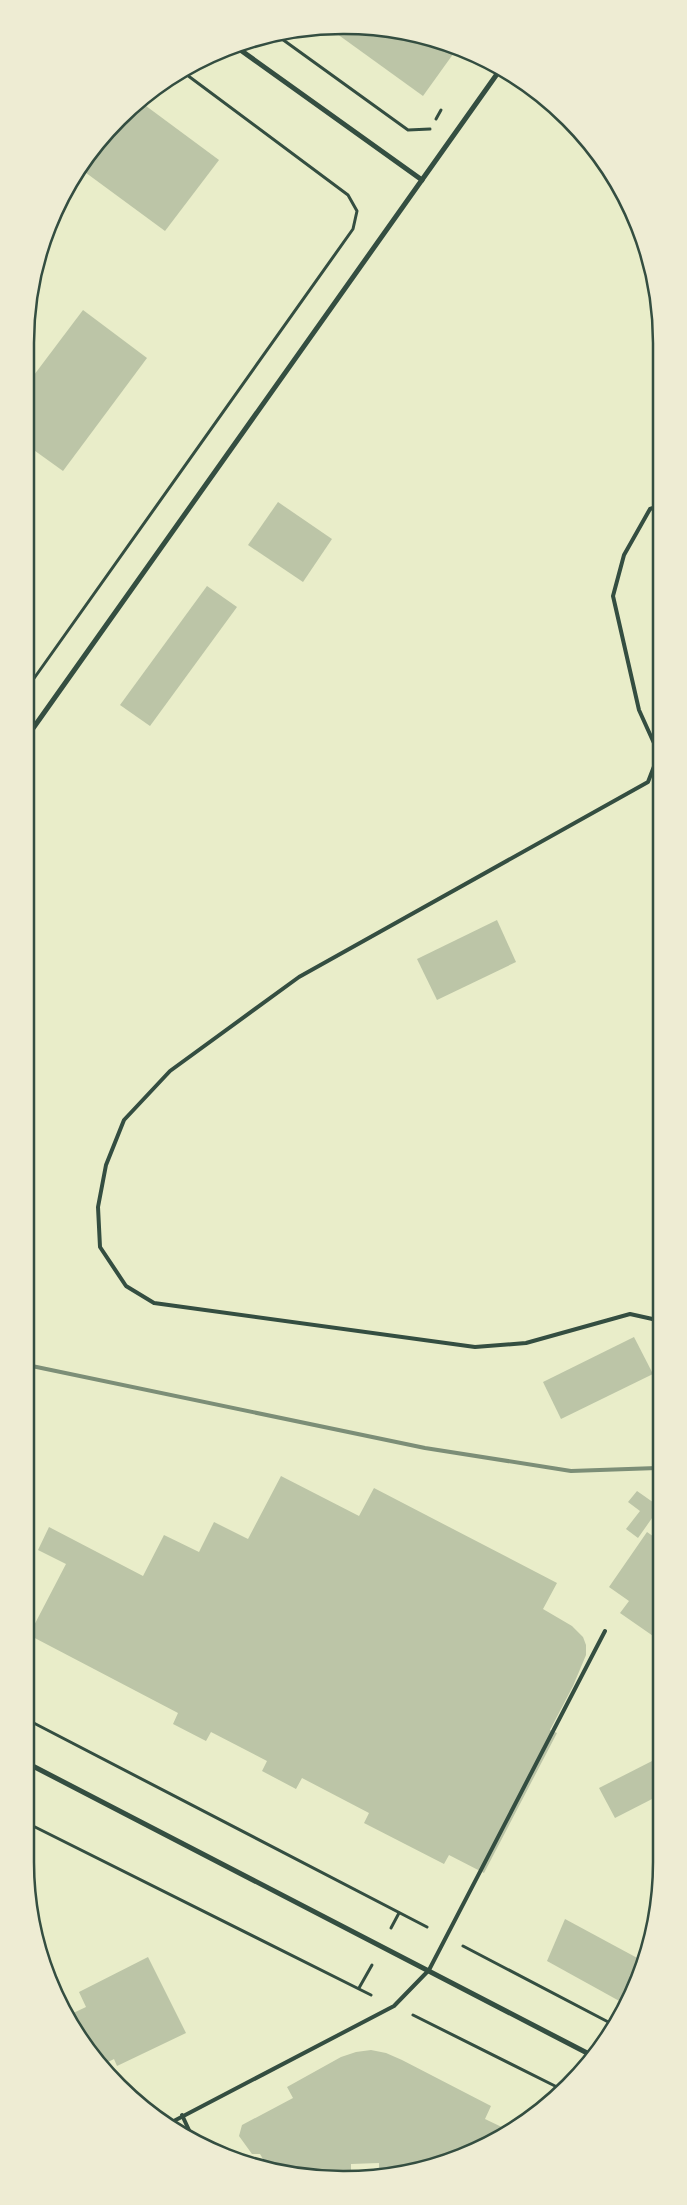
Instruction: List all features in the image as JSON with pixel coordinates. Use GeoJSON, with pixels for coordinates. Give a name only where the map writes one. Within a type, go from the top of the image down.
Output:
{"type":"FeatureCollection","features":[{"type":"Feature","properties":{"kind":"street"},"geometry":{"type":"LineString","coordinates":[[243,51],[422,180]]}},
{"type":"Feature","properties":{"kind":"street"},"geometry":{"type":"LineString","coordinates":[[34,727],[497,74]]}},
{"type":"Feature","properties":{"kind":"street"},"geometry":{"type":"LineString","coordinates":[[34,1767],[429,1970],[586,2053]]}},
{"type":"Feature","properties":{"kind":"lane"},"geometry":{"type":"LineString","coordinates":[[653,508],[650,509],[624,555],[613,596],[639,710],[653,741]]}},
{"type":"Feature","properties":{"kind":"lane"},"geometry":{"type":"LineString","coordinates":[[653,769],[648,782],[299,977],[170,1071],[124,1120],[106,1165],[98,1207],[100,1247],[126,1286],[154,1302],[475,1347],[526,1343],[630,1314],[653,1319]]}},
{"type":"Feature","properties":{"kind":"lane"},"geometry":{"type":"LineString","coordinates":[[173,2120],[394,2006],[429,1970],[605,1631]]}},
{"type":"Feature","properties":{"kind":"lane"},"geometry":{"type":"LineString","coordinates":[[182,2116],[189,2130]]}},
{"type":"Feature","properties":{"kind":"path"},"geometry":{"type":"LineString","coordinates":[[283,40],[408,130],[430,129],[441,110]]}},
{"type":"Feature","properties":{"kind":"path"},"geometry":{"type":"LineString","coordinates":[[34,678],[354,230],[357,211],[348,195],[188,76]]}},
{"type":"Feature","properties":{"kind":"path"},"geometry":{"type":"LineString","coordinates":[[34,1723],[433,1931]]}},
{"type":"Feature","properties":{"kind":"path"},"geometry":{"type":"LineString","coordinates":[[34,1826],[556,2087]]}},
{"type":"Feature","properties":{"kind":"path"},"geometry":{"type":"LineString","coordinates":[[459,1944],[609,2021]]}},
{"type":"Feature","properties":{"kind":"building"},"geometry":{"type":"Polygon","coordinates":[[[337,34],[384,36],[424,44],[453,54],[423,96],[337,34]]]}},
{"type":"Feature","properties":{"kind":"building"},"geometry":{"type":"Polygon","coordinates":[[[146,106],[219,160],[165,231],[85,172],[124,124],[146,106]]]}},
{"type":"Feature","properties":{"kind":"building"},"geometry":{"type":"Polygon","coordinates":[[[83,310],[147,358],[63,471],[34,450],[34,375],[83,310]]]}},
{"type":"Feature","properties":{"kind":"building"},"geometry":{"type":"Polygon","coordinates":[[[278,502],[332,539],[303,582],[248,545],[278,502]]]}},
{"type":"Feature","properties":{"kind":"building"},"geometry":{"type":"Polygon","coordinates":[[[207,586],[237,607],[150,726],[120,705],[207,586]]]}},
{"type":"Feature","properties":{"kind":"building"},"geometry":{"type":"Polygon","coordinates":[[[497,920],[516,962],[437,1000],[417,959],[497,920]]]}},
{"type":"Feature","properties":{"kind":"building"},"geometry":{"type":"Polygon","coordinates":[[[634,1337],[653,1374],[561,1419],[543,1382],[634,1337]]]}},
{"type":"Feature","properties":{"kind":"building"},"geometry":{"type":"Polygon","coordinates":[[[281,1476],[359,1516],[374,1488],[557,1583],[543,1609],[572,1626],[583,1637],[586,1645],[586,1655],[573,1686],[550,1730],[557,1733],[484,1873],[449,1855],[444,1864],[364,1823],[369,1813],[302,1778],[296,1789],[262,1771],[267,1761],[211,1732],[206,1741],[173,1724],[178,1713],[34,1638],[34,1625],[66,1564],[38,1550],[49,1527],[143,1576],[164,1535],[199,1552],[214,1522],[248,1539],[281,1476]]]}},
{"type":"Feature","properties":{"kind":"building"},"geometry":{"type":"Polygon","coordinates":[[[637,1491],[653,1502],[653,1517],[638,1538],[626,1529],[640,1511],[628,1502],[637,1491]]]}},
{"type":"Feature","properties":{"kind":"building"},"geometry":{"type":"Polygon","coordinates":[[[647,1532],[653,1536],[653,1636],[620,1613],[629,1601],[609,1587],[647,1532]]]}},
{"type":"Feature","properties":{"kind":"building"},"geometry":{"type":"Polygon","coordinates":[[[653,1761],[653,1799],[615,1818],[599,1788],[653,1761]]]}},
{"type":"Feature","properties":{"kind":"building"},"geometry":{"type":"Polygon","coordinates":[[[565,1919],[638,1958],[619,2001],[547,1961],[565,1919]]]}},
{"type":"Feature","properties":{"kind":"building"},"geometry":{"type":"Polygon","coordinates":[[[148,1957],[186,2033],[117,2066],[114,2059],[108,2062],[75,2016],[73,2013],[86,2007],[79,1992],[148,1957]]]}},
{"type":"Feature","properties":{"kind":"building"},"geometry":{"type":"Polygon","coordinates":[[[371,2050],[386,2053],[402,2060],[491,2106],[485,2119],[502,2127],[462,2148],[443,2155],[384,2169],[379,2168],[379,2163],[351,2164],[351,2171],[303,2169],[264,2161],[260,2154],[252,2154],[239,2136],[242,2125],[293,2098],[287,2087],[341,2057],[371,2050]]]}},
{"type":"Feature","properties":{"kind":"railway"},"geometry":{"type":"LineString","coordinates":[[34,1366],[425,1448],[571,1471],[653,1468]]}}]}
